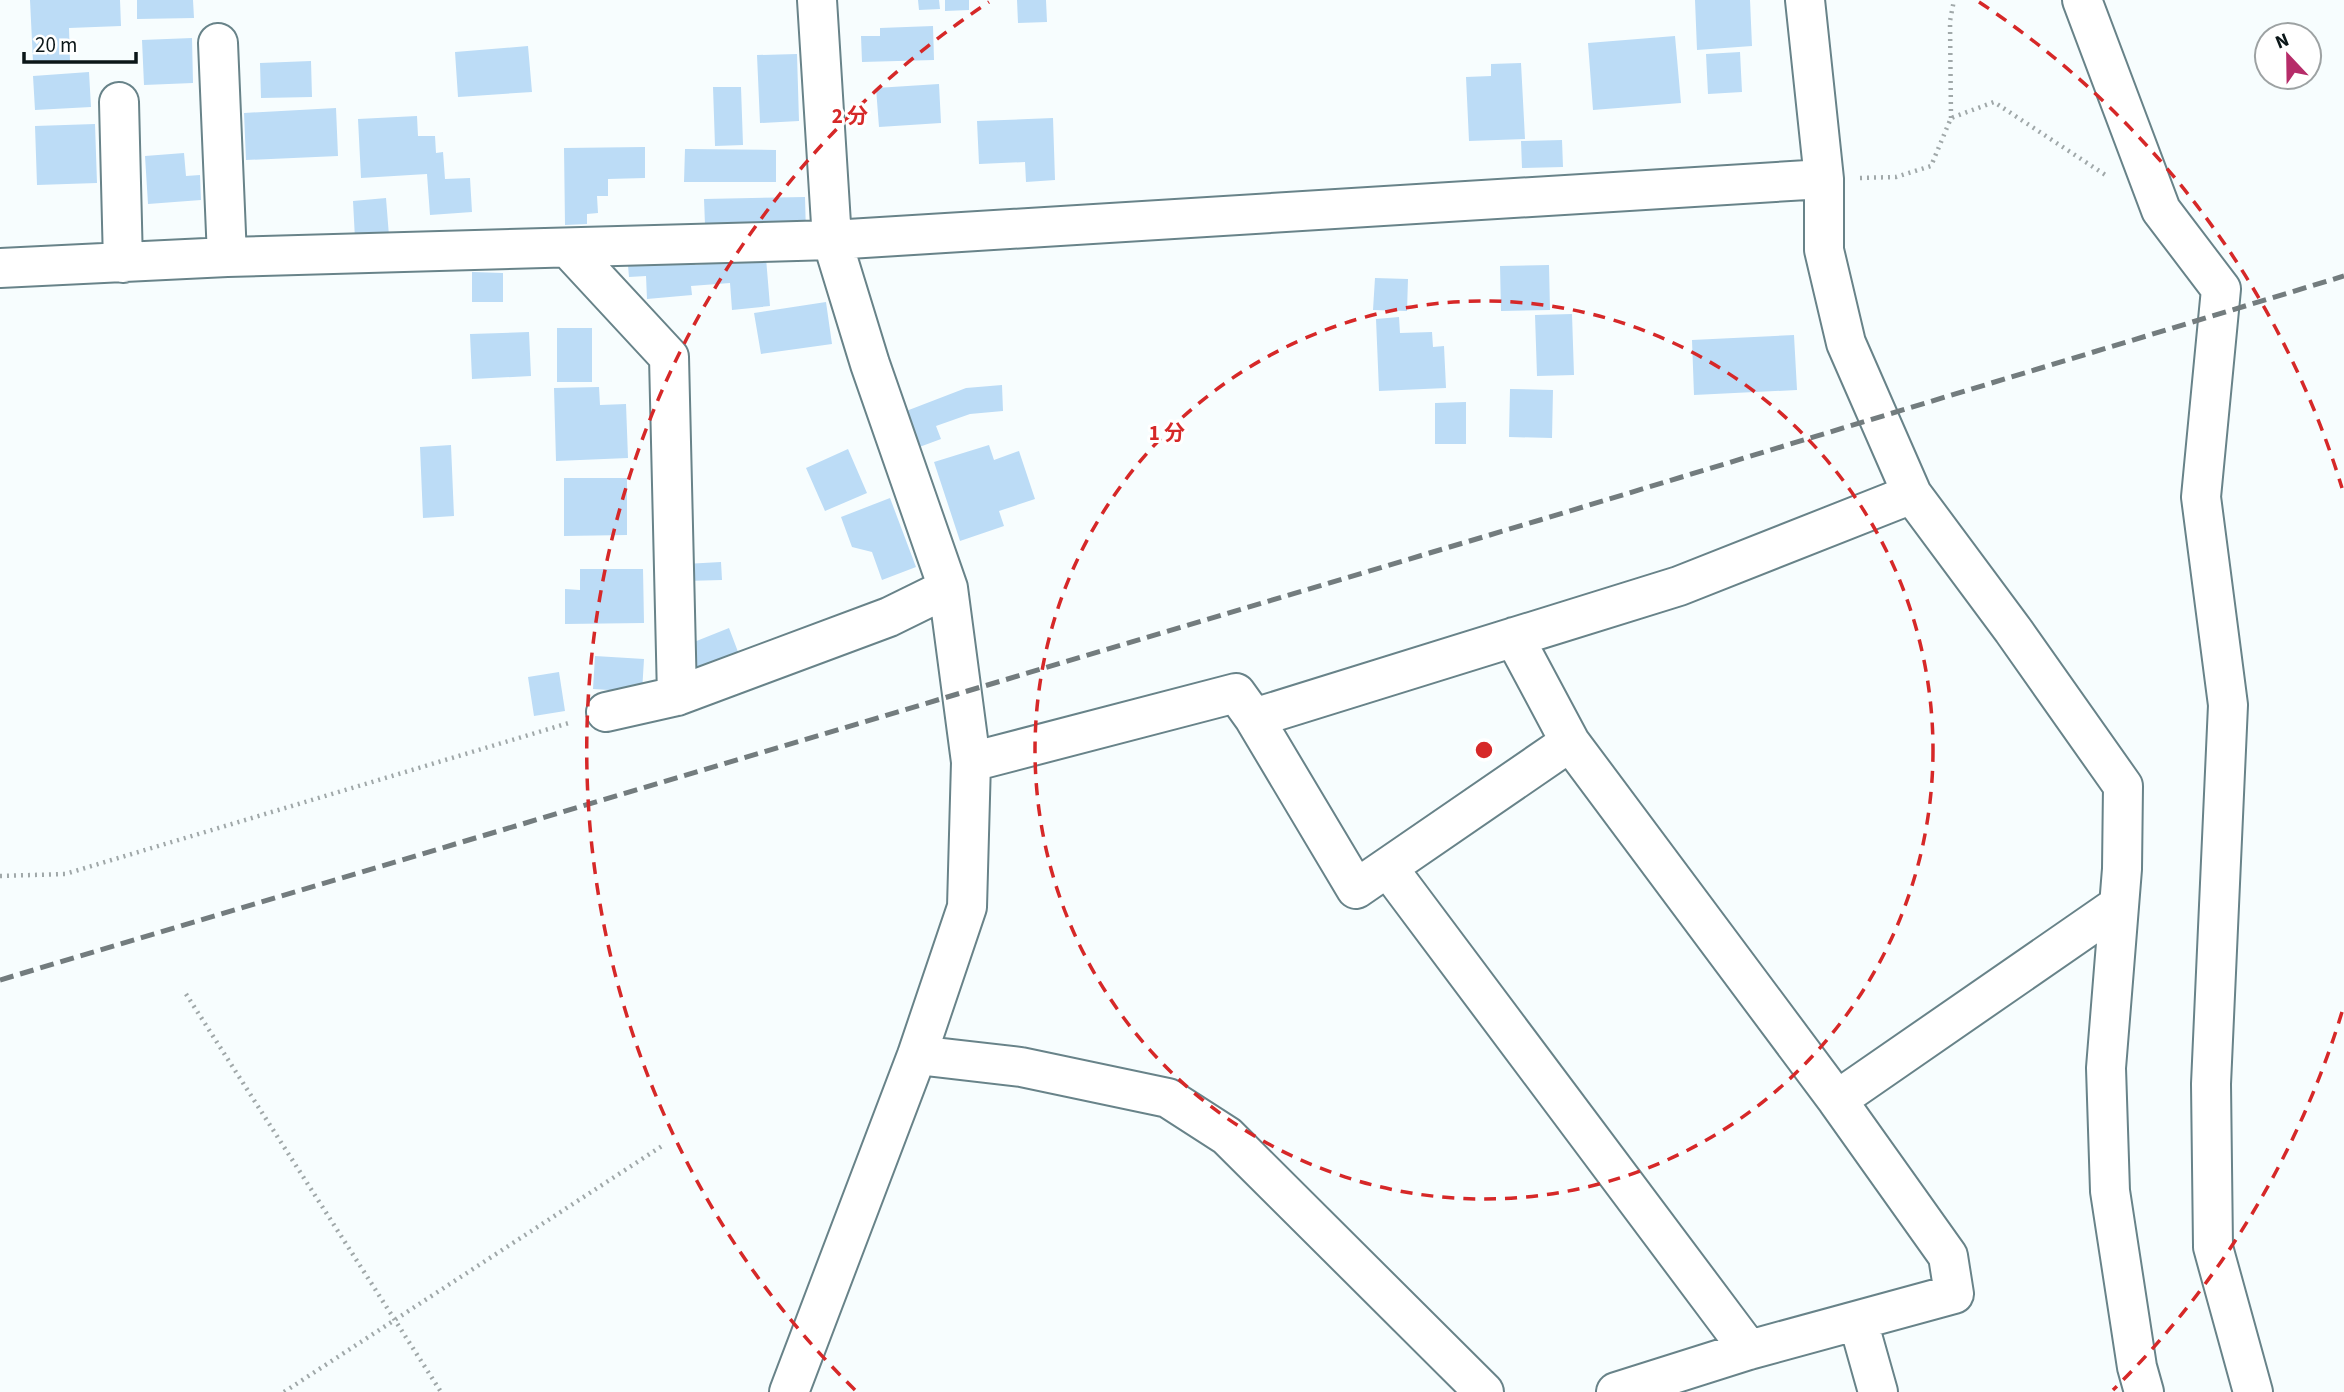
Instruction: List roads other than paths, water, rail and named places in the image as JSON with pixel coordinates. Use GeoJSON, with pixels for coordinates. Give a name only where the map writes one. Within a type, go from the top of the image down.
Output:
{"type":"FeatureCollection","features":[{"type":"Feature","properties":{"kind":"street"},"geometry":{"type":"LineString","coordinates":[[789,1392],[917,1055],[967,907],[971,762],[948,587],[870,364],[832,240],[817,0]]}},
{"type":"Feature","properties":{"kind":"street"},"geometry":{"type":"LineString","coordinates":[[1805,0],[1824,179],[1824,250],[1846,343],[1912,494],[2013,630],[2123,786],[2119,905],[2106,1068],[2110,1191],[2137,1367],[2144,1392]]}},
{"type":"Feature","properties":{"kind":"street"},"geometry":{"type":"LineString","coordinates":[[2082,0],[2161,210],[2221,289],[2201,497],[2228,705],[2211,1084],[2213,1247],[2253,1392]]}},
{"type":"Feature","properties":{"kind":"street"},"geometry":{"type":"LineString","coordinates":[[218,43],[227,257]]}},
{"type":"Feature","properties":{"kind":"street"},"geometry":{"type":"LineString","coordinates":[[119,102],[123,263]]}},
{"type":"Feature","properties":{"kind":"street"},"geometry":{"type":"LineString","coordinates":[[0,268],[227,257],[832,240],[1824,179]]}},
{"type":"Feature","properties":{"kind":"street"},"geometry":{"type":"LineString","coordinates":[[568,248],[669,357],[677,696]]}},
{"type":"Feature","properties":{"kind":"street"},"geometry":{"type":"LineString","coordinates":[[1254,718],[1679,586],[1912,494]]}},
{"type":"Feature","properties":{"kind":"street"},"geometry":{"type":"LineString","coordinates":[[606,712],[677,696],[889,617],[948,587]]}},
{"type":"Feature","properties":{"kind":"street"},"geometry":{"type":"LineString","coordinates":[[1514,637],[1570,742],[1838,1100],[1948,1255],[1954,1294],[1749,1350],[1616,1392]]}},
{"type":"Feature","properties":{"kind":"street"},"geometry":{"type":"LineString","coordinates":[[971,762],[1236,693],[1254,718],[1356,889],[1570,742]]}},
{"type":"Feature","properties":{"kind":"street"},"geometry":{"type":"LineString","coordinates":[[1388,868],[1749,1350]]}},
{"type":"Feature","properties":{"kind":"street"},"geometry":{"type":"LineString","coordinates":[[1838,1100],[2119,905]]}},
{"type":"Feature","properties":{"kind":"street"},"geometry":{"type":"LineString","coordinates":[[917,1055],[1021,1067],[1168,1098],[1227,1136],[1484,1392]]}},
{"type":"Feature","properties":{"kind":"street"},"geometry":{"type":"LineString","coordinates":[[1858,1321],[1878,1392]]}},
{"type":"Feature","properties":{"kind":"railway"},"geometry":{"type":"LineString","coordinates":[[0,980],[1540,520],[2344,276]]}}]}
